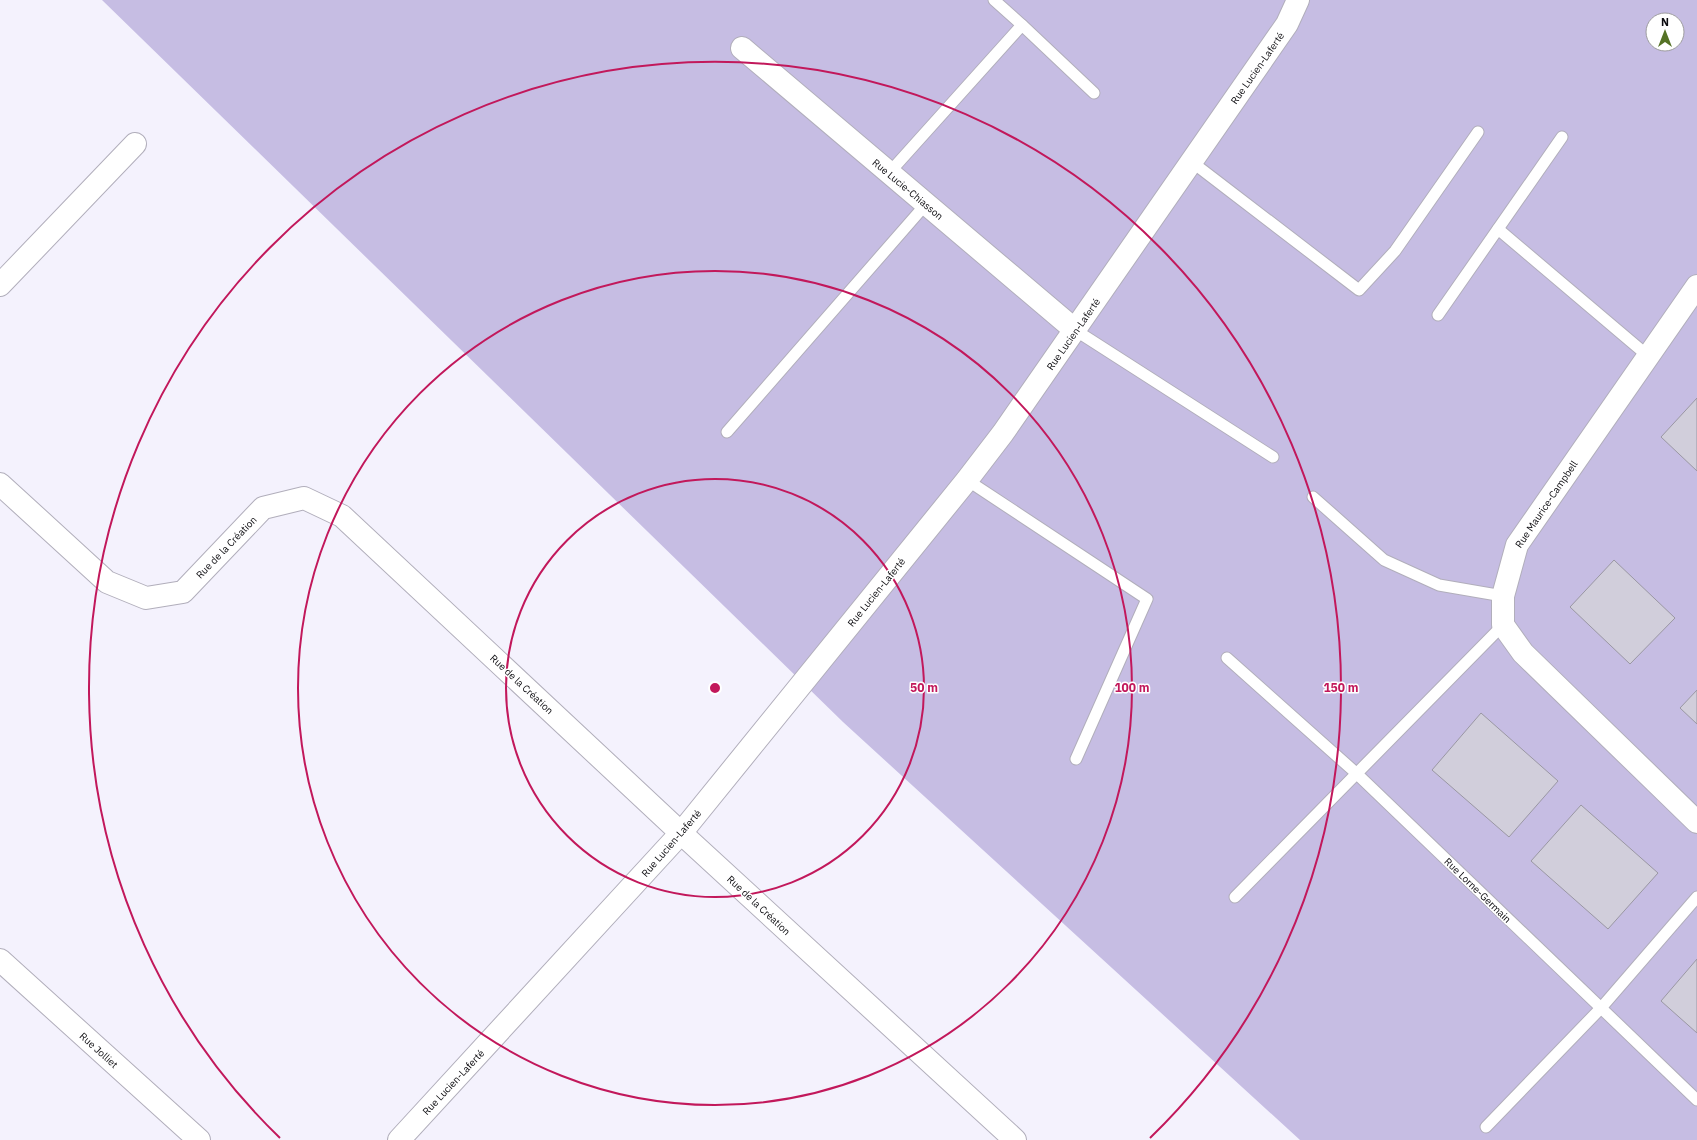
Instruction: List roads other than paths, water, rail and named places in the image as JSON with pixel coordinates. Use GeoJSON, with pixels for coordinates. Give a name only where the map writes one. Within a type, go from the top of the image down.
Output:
{"type":"FeatureCollection","features":[{"type":"Feature","properties":{"kind":"street","name":"Rue Lucien-Laferté"},"geometry":{"type":"LineString","coordinates":[[399,1140],[682,833],[1004,433],[1287,24],[1298,0]]}},
{"type":"Feature","properties":{"kind":"street","name":"Rue Lucie-Chiasson"},"geometry":{"type":"LineString","coordinates":[[742,48],[1075,330]]}},
{"type":"Feature","properties":{"kind":"street"},"geometry":{"type":"LineString","coordinates":[[0,285],[134,144]]}},
{"type":"Feature","properties":{"kind":"street","name":"Rue Maurice-Campbell"},"geometry":{"type":"LineString","coordinates":[[1502,625],[1502,596],[1517,545],[1697,286]]}},
{"type":"Feature","properties":{"kind":"street","name":"Rue de la Création"},"geometry":{"type":"LineString","coordinates":[[0,484],[107,582],[146,598],[183,592],[263,508],[304,498],[342,516],[682,833],[1015,1140]]}},
{"type":"Feature","properties":{"kind":"street"},"geometry":{"type":"LineString","coordinates":[[1502,625],[1523,653],[1697,822]]}},
{"type":"Feature","properties":{"kind":"street","name":"Rue Jolliet"},"geometry":{"type":"LineString","coordinates":[[0,960],[198,1140]]}},
{"type":"Feature","properties":{"kind":"lane"},"geometry":{"type":"LineString","coordinates":[[994,0],[1094,93]]}},
{"type":"Feature","properties":{"kind":"lane"},"geometry":{"type":"LineString","coordinates":[[889,173],[1022,25]]}},
{"type":"Feature","properties":{"kind":"lane"},"geometry":{"type":"LineString","coordinates":[[1192,162],[1359,290],[1395,251],[1478,132]]}},
{"type":"Feature","properties":{"kind":"lane"},"geometry":{"type":"LineString","coordinates":[[1438,315],[1562,138]]}},
{"type":"Feature","properties":{"kind":"lane"},"geometry":{"type":"LineString","coordinates":[[727,432],[926,204]]}},
{"type":"Feature","properties":{"kind":"lane"},"geometry":{"type":"LineString","coordinates":[[1498,229],[1648,356]]}},
{"type":"Feature","properties":{"kind":"lane"},"geometry":{"type":"LineString","coordinates":[[1075,330],[1273,457]]}},
{"type":"Feature","properties":{"kind":"lane"},"geometry":{"type":"LineString","coordinates":[[966,480],[1147,599],[1076,759]]}},
{"type":"Feature","properties":{"kind":"lane"},"geometry":{"type":"LineString","coordinates":[[1313,497],[1384,560],[1439,585],[1502,596]]}},
{"type":"Feature","properties":{"kind":"lane"},"geometry":{"type":"LineString","coordinates":[[1234,897],[1502,625]]}},
{"type":"Feature","properties":{"kind":"lane","name":"Rue Lorne-Germain"},"geometry":{"type":"LineString","coordinates":[[1227,658],[1356,773],[1697,1100]]}},
{"type":"Feature","properties":{"kind":"lane"},"geometry":{"type":"LineString","coordinates":[[1486,1127],[1601,1008],[1697,897]]}}]}
